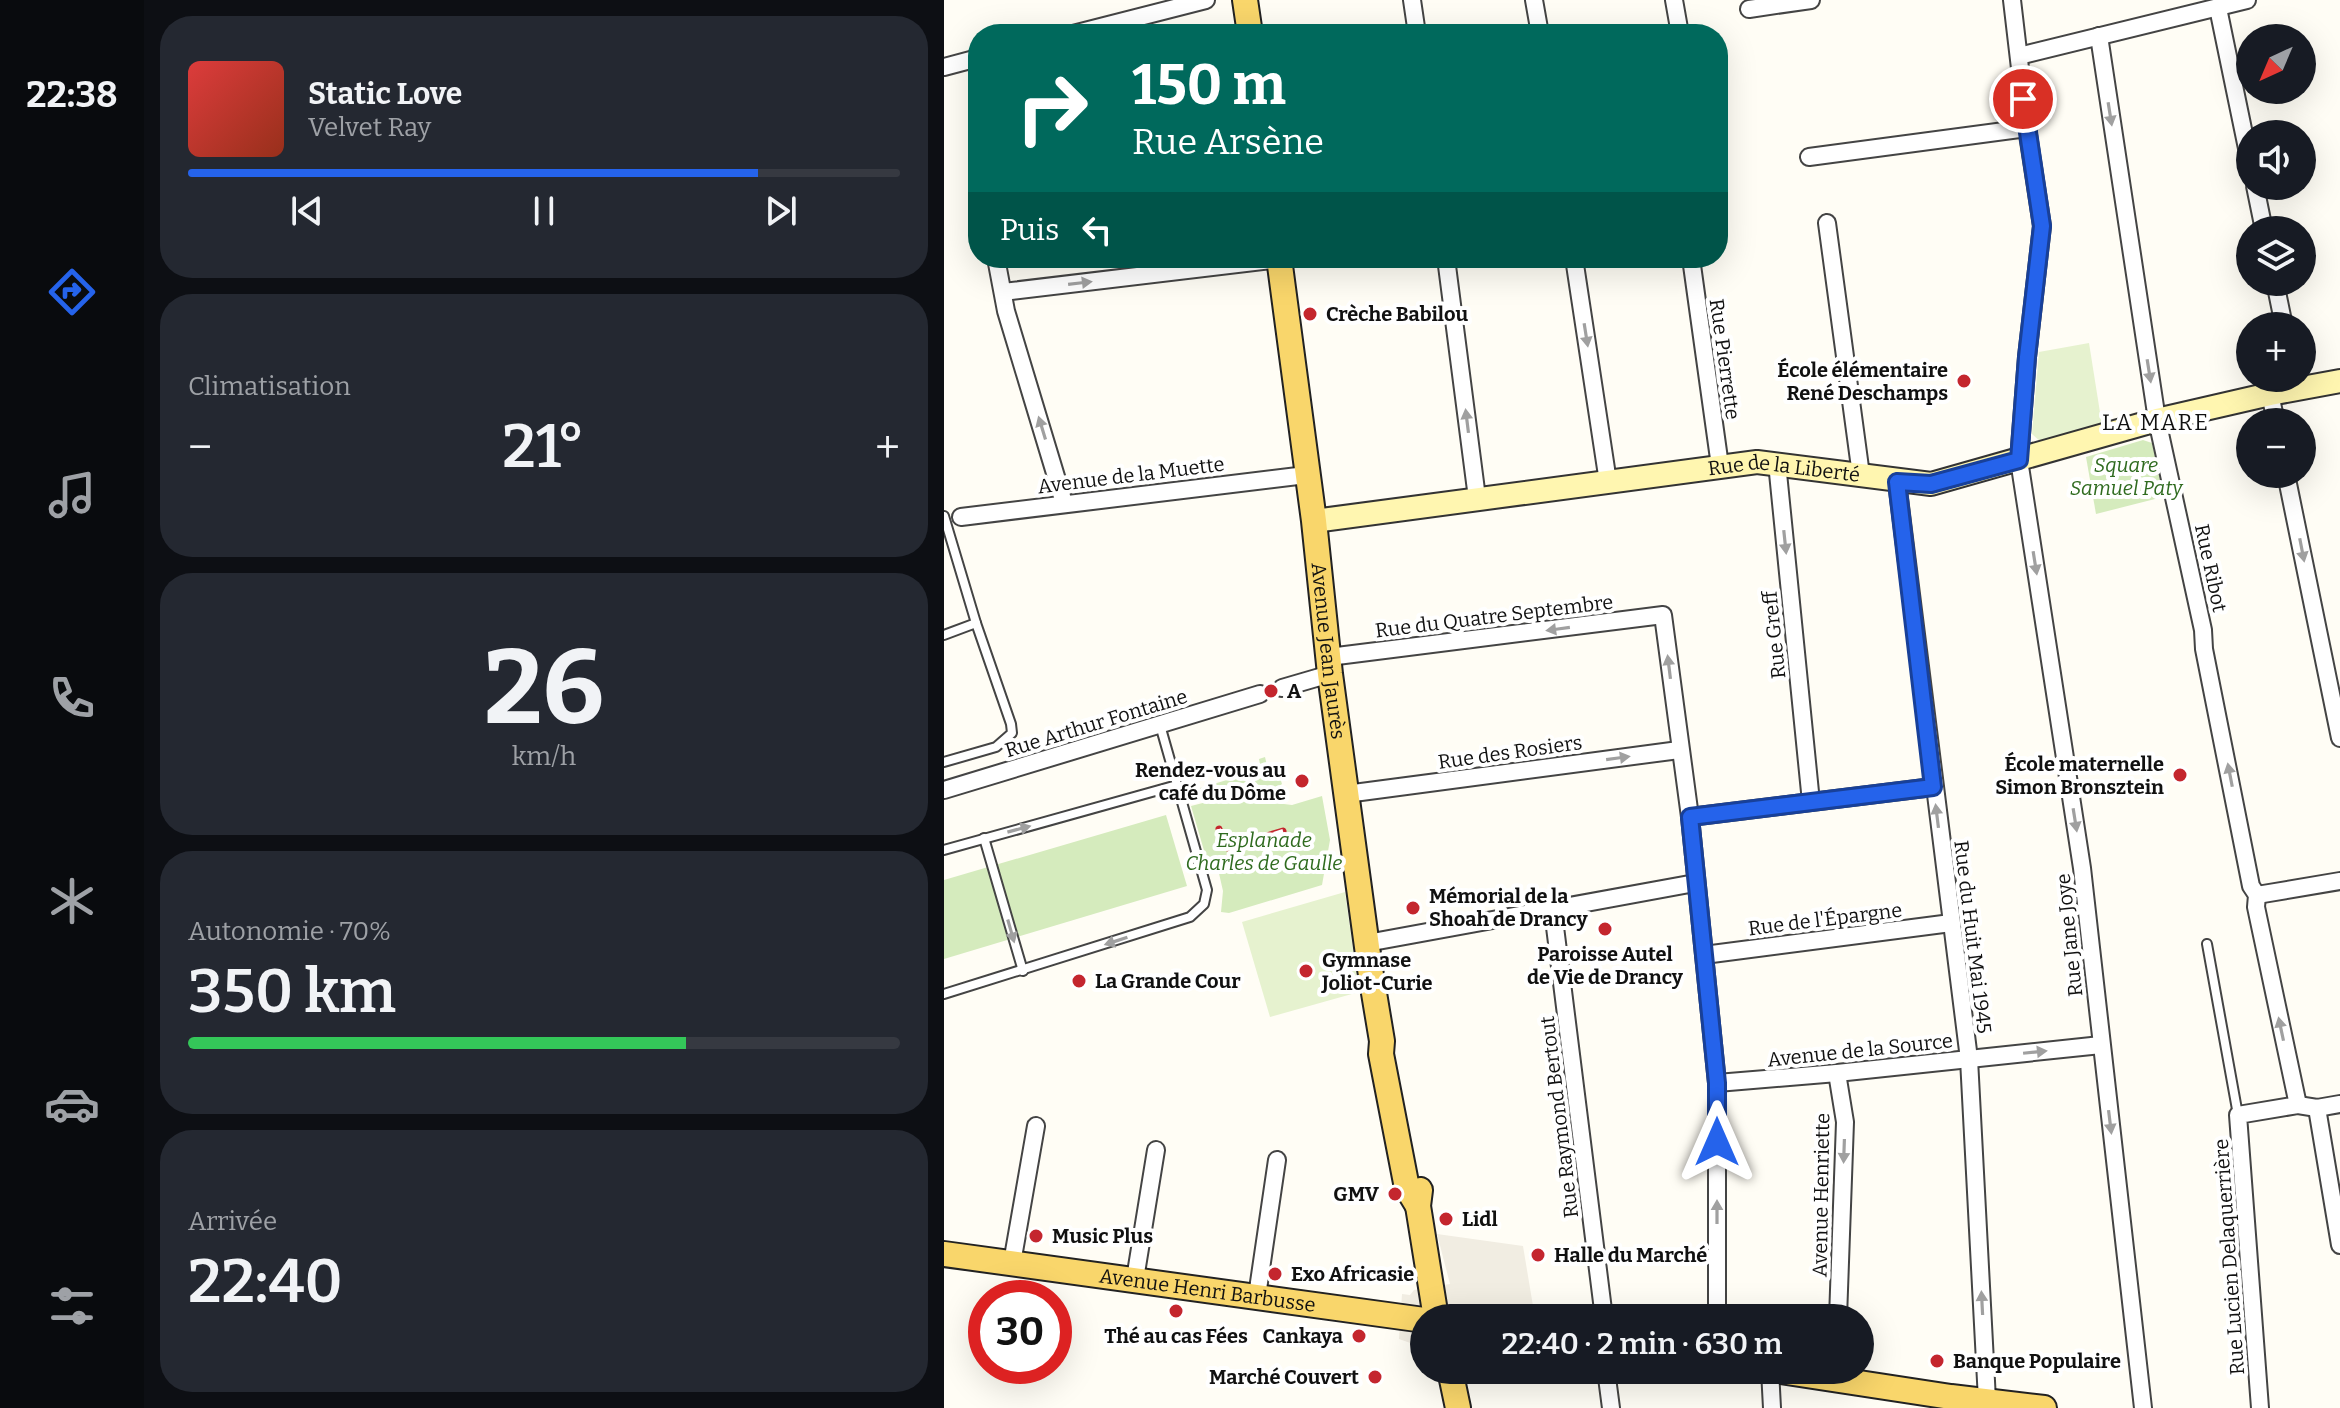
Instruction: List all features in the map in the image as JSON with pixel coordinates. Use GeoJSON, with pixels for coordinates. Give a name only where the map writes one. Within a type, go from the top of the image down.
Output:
{"type":"FeatureCollection","features":[{"type":"Feature","properties":{"kind":"main road"},"geometry":{"type":"LineString","coordinates":[[1245,0],[1249,24]]}},
{"type":"Feature","properties":{"kind":"main road","name":"Avenue Jean Jaurès"},"geometry":{"type":"LineString","coordinates":[[1280,268],[1367,943],[1382,1041],[1391,1057],[1421,1188],[1418,1206],[1435,1304]]}},
{"type":"Feature","properties":{"kind":"main road","name":"Avenue Henri Barbusse"},"geometry":{"type":"LineString","coordinates":[[944,1254],[1410,1318]]}},
{"type":"Feature","properties":{"kind":"main road"},"geometry":{"type":"LineString","coordinates":[[1453,1384],[1458,1408]]}},
{"type":"Feature","properties":{"kind":"main road"},"geometry":{"type":"LineString","coordinates":[[1874,1384],[1952,1403],[1987,1400],[2044,1408]]}},
{"type":"Feature","properties":{"kind":"street"},"geometry":{"type":"LineString","coordinates":[[1112,24],[1206,0]]}},
{"type":"Feature","properties":{"kind":"street"},"geometry":{"type":"LineString","coordinates":[[1412,0],[1416,24]]}},
{"type":"Feature","properties":{"kind":"street"},"geometry":{"type":"LineString","coordinates":[[1534,0],[1538,24]]}},
{"type":"Feature","properties":{"kind":"street"},"geometry":{"type":"LineString","coordinates":[[1674,0],[1678,24]]}},
{"type":"Feature","properties":{"kind":"street"},"geometry":{"type":"LineString","coordinates":[[1749,9],[1811,0]]}},
{"type":"Feature","properties":{"kind":"street","name":"Rue Jane Joye"},"geometry":{"type":"LineString","coordinates":[[2012,0],[2042,226],[2019,460],[2082,868],[2143,1408]]}},
{"type":"Feature","properties":{"kind":"street"},"geometry":{"type":"LineString","coordinates":[[2019,56],[2247,0]]}},
{"type":"Feature","properties":{"kind":"street"},"geometry":{"type":"LineString","coordinates":[[2218,8],[2241,120]]}},
{"type":"Feature","properties":{"kind":"street","name":"Rue Ribot"},"geometry":{"type":"LineString","coordinates":[[2099,36],[2157,420],[2203,630],[2204,649],[2251,886],[2257,895],[2256,907],[2298,1105]]}},
{"type":"Feature","properties":{"kind":"street"},"geometry":{"type":"LineString","coordinates":[[944,67],[968,61]]}},
{"type":"Feature","properties":{"kind":"street"},"geometry":{"type":"LineString","coordinates":[[1809,157],[2027,128]]}},
{"type":"Feature","properties":{"kind":"street"},"geometry":{"type":"LineString","coordinates":[[1827,223],[1861,475]]}},
{"type":"Feature","properties":{"kind":"street"},"geometry":{"type":"LineString","coordinates":[[998,268],[1064,503]]}},
{"type":"Feature","properties":{"kind":"street"},"geometry":{"type":"LineString","coordinates":[[1003,292],[1198,268]]}},
{"type":"Feature","properties":{"kind":"street"},"geometry":{"type":"LineString","coordinates":[[1447,268],[1477,498]]}},
{"type":"Feature","properties":{"kind":"street"},"geometry":{"type":"LineString","coordinates":[[1576,268],[1608,482]]}},
{"type":"Feature","properties":{"kind":"street","name":"Rue Pierrette"},"geometry":{"type":"LineString","coordinates":[[1692,268],[1720,466]]}},
{"type":"Feature","properties":{"kind":"street","name":"Rue de la Liberté"},"geometry":{"type":"LineString","coordinates":[[2316,383],[2340,381]]}},
{"type":"Feature","properties":{"kind":"street","name":"Rue de la Liberté"},"geometry":{"type":"LineString","coordinates":[[1314,521],[1757,462],[1931,484],[2157,420],[2275,392]]}},
{"type":"Feature","properties":{"kind":"street"},"geometry":{"type":"LineString","coordinates":[[2270,394],[2273,408]]}},
{"type":"Feature","properties":{"kind":"street","name":"Rue Greff"},"geometry":{"type":"LineString","coordinates":[[1780,464],[1778,473],[1811,802]]}},
{"type":"Feature","properties":{"kind":"street","name":"Avenue de la Muette"},"geometry":{"type":"LineString","coordinates":[[952,516],[1306,475]]}},
{"type":"Feature","properties":{"kind":"street","name":"Rue du Huit Mai 1945"},"geometry":{"type":"LineString","coordinates":[[1897,482],[1969,1059],[1987,1400]]}},
{"type":"Feature","properties":{"kind":"street"},"geometry":{"type":"LineString","coordinates":[[2289,488],[2340,738]]}},
{"type":"Feature","properties":{"kind":"street","name":"Rue du Quatre Septembre"},"geometry":{"type":"LineString","coordinates":[[1330,666],[1663,615],[1679,750]]}},
{"type":"Feature","properties":{"kind":"street"},"geometry":{"type":"LineString","coordinates":[[1282,688],[1330,666]]}},
{"type":"Feature","properties":{"kind":"street","name":"Rue Arthur Fontaine"},"geometry":{"type":"LineString","coordinates":[[944,790],[1260,694]]}},
{"type":"Feature","properties":{"kind":"street"},"geometry":{"type":"LineString","coordinates":[[1679,750],[1690,817],[1717,1083],[1717,1304]]}},
{"type":"Feature","properties":{"kind":"street","name":"Rue des Rosiers"},"geometry":{"type":"LineString","coordinates":[[1346,794],[1679,750]]}},
{"type":"Feature","properties":{"kind":"street"},"geometry":{"type":"LineString","coordinates":[[1690,817],[1933,787]]}},
{"type":"Feature","properties":{"kind":"street"},"geometry":{"type":"LineString","coordinates":[[2257,895],[2340,881]]}},
{"type":"Feature","properties":{"kind":"street"},"geometry":{"type":"LineString","coordinates":[[1367,943],[1695,883]]}},
{"type":"Feature","properties":{"kind":"street","name":"Rue Raymond Bertout"},"geometry":{"type":"LineString","coordinates":[[1553,911],[1602,1304]]}},
{"type":"Feature","properties":{"kind":"street","name":"Rue de l'Épargne"},"geometry":{"type":"LineString","coordinates":[[1704,955],[1951,923]]}},
{"type":"Feature","properties":{"kind":"street","name":"Avenue de la Source"},"geometry":{"type":"LineString","coordinates":[[1717,1083],[2101,1045]]}},
{"type":"Feature","properties":{"kind":"street","name":"Avenue Henriette"},"geometry":{"type":"LineString","coordinates":[[1837,1073],[1845,1122],[1838,1304]]}},
{"type":"Feature","properties":{"kind":"street","name":"Rue Lucien Delaquerrière"},"geometry":{"type":"LineString","coordinates":[[2260,1408],[2238,1115],[2298,1105],[2317,1108],[2340,1104]]}},
{"type":"Feature","properties":{"kind":"street"},"geometry":{"type":"LineString","coordinates":[[2317,1108],[2340,1245]]}},
{"type":"Feature","properties":{"kind":"street"},"geometry":{"type":"LineString","coordinates":[[1012,1263],[1036,1126]]}},
{"type":"Feature","properties":{"kind":"street"},"geometry":{"type":"LineString","coordinates":[[1135,1279],[1156,1150]]}},
{"type":"Feature","properties":{"kind":"street"},"geometry":{"type":"LineString","coordinates":[[1257,1296],[1277,1160]]}},
{"type":"Feature","properties":{"kind":"street"},"geometry":{"type":"LineString","coordinates":[[1608,1384],[1611,1408]]}},
{"type":"Feature","properties":{"kind":"street"},"geometry":{"type":"LineString","coordinates":[[1772,1384],[1772,1408]]}},
{"type":"Feature","properties":{"kind":"lane"},"geometry":{"type":"LineString","coordinates":[[944,762],[996,747],[1012,733],[976,623],[952,516]]}},
{"type":"Feature","properties":{"kind":"lane"},"geometry":{"type":"LineString","coordinates":[[944,635],[976,623]]}},
{"type":"Feature","properties":{"kind":"lane"},"geometry":{"type":"LineString","coordinates":[[944,994],[1190,917],[1199,910],[1207,897],[1207,890],[1160,724]]}},
{"type":"Feature","properties":{"kind":"lane"},"geometry":{"type":"LineString","coordinates":[[944,850],[1177,785]]}},
{"type":"Feature","properties":{"kind":"lane"},"geometry":{"type":"LineString","coordinates":[[984,838],[1023,971]]}},
{"type":"Feature","properties":{"kind":"lane"},"geometry":{"type":"LineString","coordinates":[[2207,944],[2238,1115]]}},
{"type":"Feature","properties":{"kind":"green space"},"geometry":{"type":"Polygon","coordinates":[[[2089,343],[2102,425],[2042,443],[2032,434],[2039,352],[2089,343]]]}},
{"type":"Feature","properties":{"kind":"green space","name":"Square Samuel Paty"},"geometry":{"type":"Polygon","coordinates":[[[2143,440],[2152,443],[2163,493],[2155,499],[2096,514],[2086,457],[2143,440]]]}},
{"type":"Feature","properties":{"kind":"green space"},"geometry":{"type":"Polygon","coordinates":[[[1265,757],[1269,774],[1278,771],[1282,784],[1278,787],[1242,783],[1188,796],[1183,782],[1190,780],[1193,790],[1261,770],[1259,759],[1265,757]]]}},
{"type":"Feature","properties":{"kind":"green space","name":"Esplanade Charles de Gaulle"},"geometry":{"type":"Polygon","coordinates":[[[1322,796],[1330,840],[1322,885],[1229,913],[1221,912],[1223,891],[1218,869],[1210,871],[1191,806],[1226,797],[1292,805],[1322,796]]]}},
{"type":"Feature","properties":{"kind":"green space"},"geometry":{"type":"Polygon","coordinates":[[[1166,815],[1187,886],[944,959],[944,880],[1166,815]]]}},
{"type":"Feature","properties":{"kind":"green space","name":"Gymnase Joliot-Curie"},"geometry":{"type":"Polygon","coordinates":[[[1345,892],[1359,992],[1270,1017],[1242,922],[1345,892]]]}},
{"type":"Feature","properties":{"kind":"shaded area"},"geometry":{"type":"Polygon","coordinates":[[[1437,1234],[1523,1246],[1533,1304],[1410,1304],[1410,1343],[1399,1339],[1402,1294],[1410,1295],[1414,1290],[1450,1284],[1437,1234]]]}},
{"type":"Feature","properties":{"kind":"railway"},"geometry":{"type":"LineString","coordinates":[[1219,829],[1223,841]]}},
{"type":"Feature","properties":{"kind":"railway"},"geometry":{"type":"LineString","coordinates":[[1228,848],[1283,831]]}},
{"type":"Feature","properties":{"kind":"railway"},"geometry":{"type":"LineString","coordinates":[[1228,858],[1231,868]]}},
{"type":"Feature","properties":{"kind":"place","name":"Crèche Babilou"},"geometry":{"type":"Point","coordinates":[1310,314]}},
{"type":"Feature","properties":{"kind":"place","name":"École élémentaire René Deschamps"},"geometry":{"type":"Point","coordinates":[1964,381]}},
{"type":"Feature","properties":{"kind":"place","name":"A"},"geometry":{"type":"Point","coordinates":[1271,691]}},
{"type":"Feature","properties":{"kind":"place","name":"École maternelle Simon Bronsztein"},"geometry":{"type":"Point","coordinates":[2180,775]}},
{"type":"Feature","properties":{"kind":"place","name":"Rendez-vous au café du Dôme"},"geometry":{"type":"Point","coordinates":[1302,781]}},
{"type":"Feature","properties":{"kind":"place","name":"Mémorial de la Shoah de Drancy"},"geometry":{"type":"Point","coordinates":[1413,908]}},
{"type":"Feature","properties":{"kind":"place","name":"Paroisse Autel de Vie de Drancy"},"geometry":{"type":"Point","coordinates":[1605,929]}},
{"type":"Feature","properties":{"kind":"place","name":"Gymnase Joliot-Curie"},"geometry":{"type":"Point","coordinates":[1306,971]}},
{"type":"Feature","properties":{"kind":"place","name":"La Grande Cour"},"geometry":{"type":"Point","coordinates":[1079,981]}},
{"type":"Feature","properties":{"kind":"place","name":"GMV"},"geometry":{"type":"Point","coordinates":[1395,1194]}},
{"type":"Feature","properties":{"kind":"place","name":"Lidl"},"geometry":{"type":"Point","coordinates":[1446,1219]}},
{"type":"Feature","properties":{"kind":"place","name":"Music Plus"},"geometry":{"type":"Point","coordinates":[1036,1236]}},
{"type":"Feature","properties":{"kind":"place","name":"Halle du Marché"},"geometry":{"type":"Point","coordinates":[1538,1255]}},
{"type":"Feature","properties":{"kind":"place","name":"Exo Africasie"},"geometry":{"type":"Point","coordinates":[1275,1274]}},
{"type":"Feature","properties":{"kind":"place","name":"Thé au cas Fées"},"geometry":{"type":"Point","coordinates":[1176,1311]}},
{"type":"Feature","properties":{"kind":"place","name":"Cankaya"},"geometry":{"type":"Point","coordinates":[1359,1336]}},
{"type":"Feature","properties":{"kind":"place","name":"Banque Populaire"},"geometry":{"type":"Point","coordinates":[1937,1361]}},
{"type":"Feature","properties":{"kind":"place","name":"Marché Couvert"},"geometry":{"type":"Point","coordinates":[1375,1377]}},
{"type":"Feature","properties":{"kind":"district","name":"LA MARE"},"geometry":{"type":"Point","coordinates":[2156,422]}},
{"type":"Feature","properties":{"kind":"route"},"geometry":{"type":"LineString","coordinates":[[1717,1142],[1717,1083],[1690,817],[1933,787],[1897,482],[1931,484],[2019,460],[2042,226],[2023,99]]}}]}
